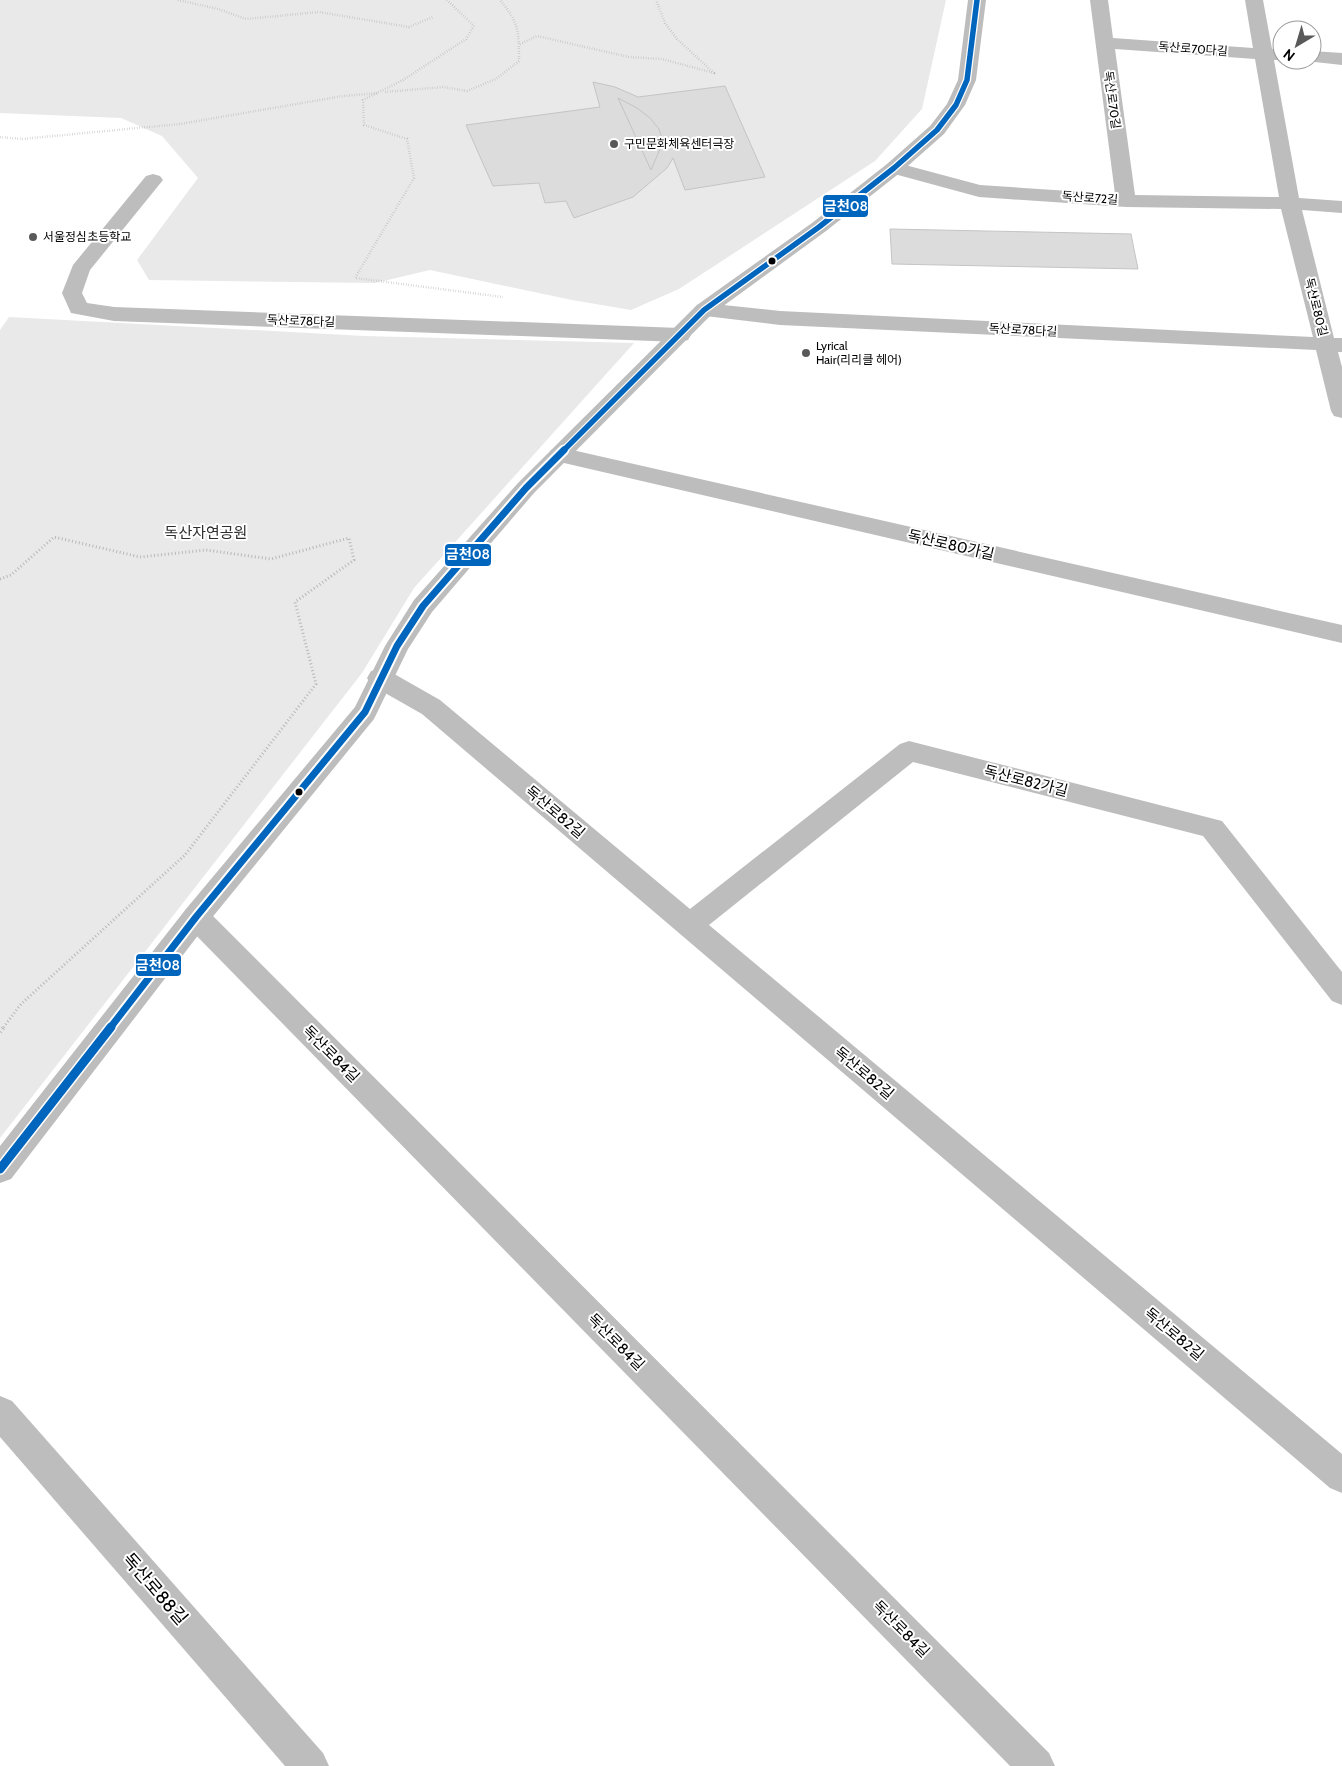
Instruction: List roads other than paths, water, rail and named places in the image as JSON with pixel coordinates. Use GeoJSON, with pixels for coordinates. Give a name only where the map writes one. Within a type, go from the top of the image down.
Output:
{"type":"FeatureCollection","features":[{"type":"Feature","properties":{"kind":"street"},"geometry":{"type":"LineString","coordinates":[[0,1169],[196,917],[364,712],[397,646],[423,606],[526,488],[704,310],[820,227],[894,168],[937,130],[956,105],[967,80],[977,0]]}},
{"type":"Feature","properties":{"kind":"street","name":"독산로70길"},"geometry":{"type":"LineString","coordinates":[[1099,0],[1126,201]]}},
{"type":"Feature","properties":{"kind":"street"},"geometry":{"type":"LineString","coordinates":[[1254,0],[1272,51]]}},
{"type":"Feature","properties":{"kind":"street","name":"독산로70다길"},"geometry":{"type":"LineString","coordinates":[[1104,43],[1272,54]]}},
{"type":"Feature","properties":{"kind":"street"},"geometry":{"type":"LineString","coordinates":[[1322,58],[1342,59]]}},
{"type":"Feature","properties":{"kind":"street"},"geometry":{"type":"LineString","coordinates":[[1275,70],[1290,203]]}},
{"type":"Feature","properties":{"kind":"street","name":"독산로72길"},"geometry":{"type":"LineString","coordinates":[[894,168],[979,191],[1126,201],[1290,203],[1342,208]]}},
{"type":"Feature","properties":{"kind":"street","name":"독산로78다길"},"geometry":{"type":"LineString","coordinates":[[153,180],[80,269],[72,293],[78,308],[114,314],[680,335]]}},
{"type":"Feature","properties":{"kind":"street","name":"독산로80길"},"geometry":{"type":"LineString","coordinates":[[1290,203],[1334,344],[1342,411]]}},
{"type":"Feature","properties":{"kind":"street","name":"독산로78다길"},"geometry":{"type":"LineString","coordinates":[[704,310],[780,318],[1334,344]]}},
{"type":"Feature","properties":{"kind":"street","name":"독산로80가길"},"geometry":{"type":"LineString","coordinates":[[559,455],[1342,634]]}},
{"type":"Feature","properties":{"kind":"street","name":"독산로82길"},"geometry":{"type":"LineString","coordinates":[[380,678],[431,708],[1342,1476]]}},
{"type":"Feature","properties":{"kind":"street","name":"독산로82가길"},"geometry":{"type":"LineString","coordinates":[[689,925],[909,751],[1212,828],[1342,993]]}},
{"type":"Feature","properties":{"kind":"street","name":"독산로84길"},"geometry":{"type":"LineString","coordinates":[[196,917],[1036,1766]]}},
{"type":"Feature","properties":{"kind":"street","name":"독산로88길"},"geometry":{"type":"LineString","coordinates":[[0,1412],[310,1766]]}},
{"type":"Feature","properties":{"kind":"place","name":"구민문화체육센터극장"},"geometry":{"type":"Point","coordinates":[614,144]}},
{"type":"Feature","properties":{"kind":"place","name":"서울정심초등학교"},"geometry":{"type":"Point","coordinates":[33,237]}},
{"type":"Feature","properties":{"kind":"place","name":"Lyrical Hair(리리클 헤어)"},"geometry":{"type":"Point","coordinates":[806,353]}},
{"type":"Feature","properties":{"kind":"park label","name":"독산자연공원"},"geometry":{"type":"Point","coordinates":[206,533]}}]}
